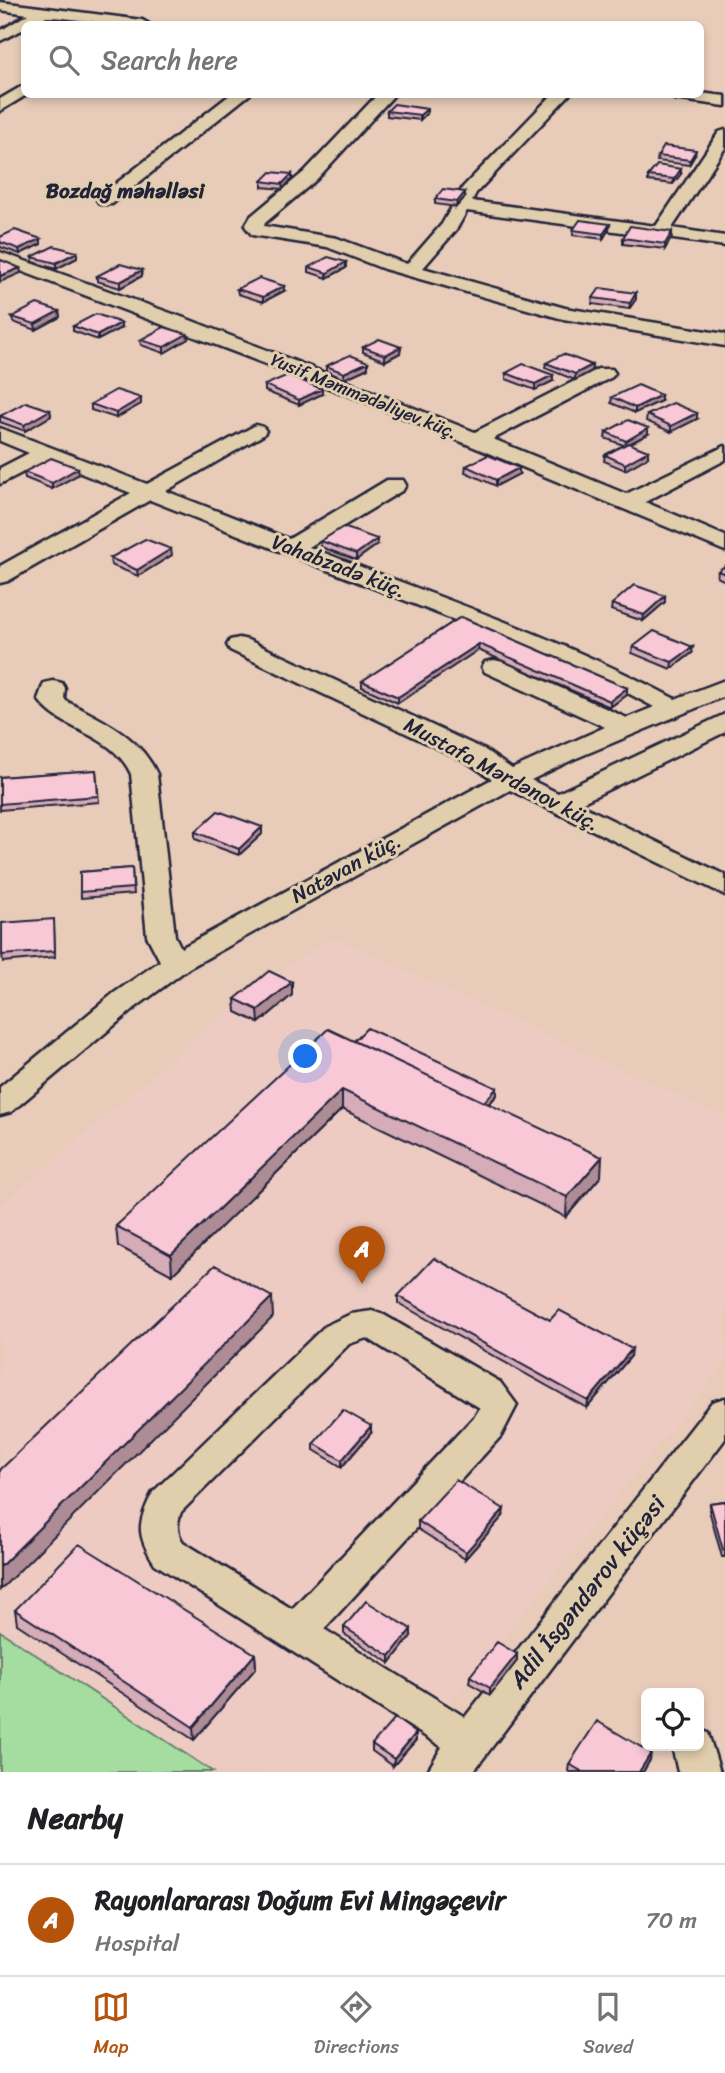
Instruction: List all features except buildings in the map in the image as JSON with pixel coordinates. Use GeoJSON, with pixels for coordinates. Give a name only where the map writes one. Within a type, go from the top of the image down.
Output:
{"type":"FeatureCollection","features":[{"type":"Feature","properties":{"kind":"street"},"geometry":{"type":"LineString","coordinates":[[0,6],[40,7],[116,21]]}},
{"type":"Feature","properties":{"kind":"street"},"geometry":{"type":"LineString","coordinates":[[21,21],[40,7]]}},
{"type":"Feature","properties":{"kind":"street"},"geometry":{"type":"LineString","coordinates":[[0,37],[21,21]]}},
{"type":"Feature","properties":{"kind":"street"},"geometry":{"type":"LineString","coordinates":[[0,106],[21,92]]}},
{"type":"Feature","properties":{"kind":"street"},"geometry":{"type":"LineString","coordinates":[[106,200],[237,98]]}},
{"type":"Feature","properties":{"kind":"street"},"geometry":{"type":"LineString","coordinates":[[383,98],[310,176],[257,220],[254,226],[258,231],[331,242],[411,271],[563,313],[725,340]]}},
{"type":"Feature","properties":{"kind":"street"},"geometry":{"type":"LineString","coordinates":[[411,271],[450,226],[469,191],[558,98]]}},
{"type":"Feature","properties":{"kind":"street"},"geometry":{"type":"LineString","coordinates":[[703,98],[725,101]]}},
{"type":"Feature","properties":{"kind":"street"},"geometry":{"type":"LineString","coordinates":[[660,232],[725,135]]}},
{"type":"Feature","properties":{"kind":"street"},"geometry":{"type":"LineString","coordinates":[[461,205],[725,241]]}},
{"type":"Feature","properties":{"kind":"street","name":"Yusif Məmmədəliyev küç."},"geometry":{"type":"LineString","coordinates":[[0,257],[108,295],[476,440],[725,544]]}},
{"type":"Feature","properties":{"kind":"street"},"geometry":{"type":"LineString","coordinates":[[476,440],[605,373]]}},
{"type":"Feature","properties":{"kind":"street"},"geometry":{"type":"LineString","coordinates":[[0,576],[256,431]]}},
{"type":"Feature","properties":{"kind":"street","name":"Vahabzadə küç."},"geometry":{"type":"LineString","coordinates":[[0,434],[555,651],[618,678],[674,708]]}},
{"type":"Feature","properties":{"kind":"street"},"geometry":{"type":"LineString","coordinates":[[0,477],[46,452]]}},
{"type":"Feature","properties":{"kind":"street"},"geometry":{"type":"LineString","coordinates":[[628,502],[725,452]]}},
{"type":"Feature","properties":{"kind":"street"},"geometry":{"type":"LineString","coordinates":[[291,548],[395,485]]}},
{"type":"Feature","properties":{"kind":"street","name":"Mustafa Mərdənov küç."},"geometry":{"type":"LineString","coordinates":[[239,645],[476,756],[510,780],[725,886]]}},
{"type":"Feature","properties":{"kind":"street"},"geometry":{"type":"LineString","coordinates":[[494,667],[627,727]]}},
{"type":"Feature","properties":{"kind":"street","name":"Natəvan küç."},"geometry":{"type":"LineString","coordinates":[[0,1104],[125,1000],[179,961],[510,780],[627,727],[725,687]]}},
{"type":"Feature","properties":{"kind":"street"},"geometry":{"type":"LineString","coordinates":[[53,688],[51,699],[57,706],[129,748],[140,762],[161,936],[168,952],[179,961]]}},
{"type":"Feature","properties":{"kind":"street"},"geometry":{"type":"LineString","coordinates":[[557,804],[725,722]]}},
{"type":"Feature","properties":{"kind":"street"},"geometry":{"type":"LineString","coordinates":[[295,1633],[488,1426],[499,1405],[487,1392],[372,1324],[351,1327],[337,1335],[166,1503],[158,1521],[159,1539],[169,1553],[295,1633],[459,1757]]}},
{"type":"Feature","properties":{"kind":"street","name":"Adil İsgəndərov küçəsi"},"geometry":{"type":"LineString","coordinates":[[459,1757],[725,1412]]}},
{"type":"Feature","properties":{"kind":"street"},"geometry":{"type":"LineString","coordinates":[[694,1751],[699,1772]]}},
{"type":"Feature","properties":{"kind":"shaded area"},"geometry":{"type":"Polygon","coordinates":[[[334,938],[725,1117],[725,1363],[394,1772],[213,1772],[0,1631],[0,1206],[266,979],[334,938]]]}},
{"type":"Feature","properties":{"kind":"green space"},"geometry":{"type":"Polygon","coordinates":[[[0,1631],[213,1772],[0,1772],[0,1631]]]}},
{"type":"Feature","properties":{"kind":"place","name":"Rayonlararası Doğum Evi Mingəçevir"},"geometry":{"type":"Point","coordinates":[362,1284]}},
{"type":"Feature","properties":{"kind":"district","name":"Bozdağ məhəlləsi"},"geometry":{"type":"Point","coordinates":[125,191]}}]}
